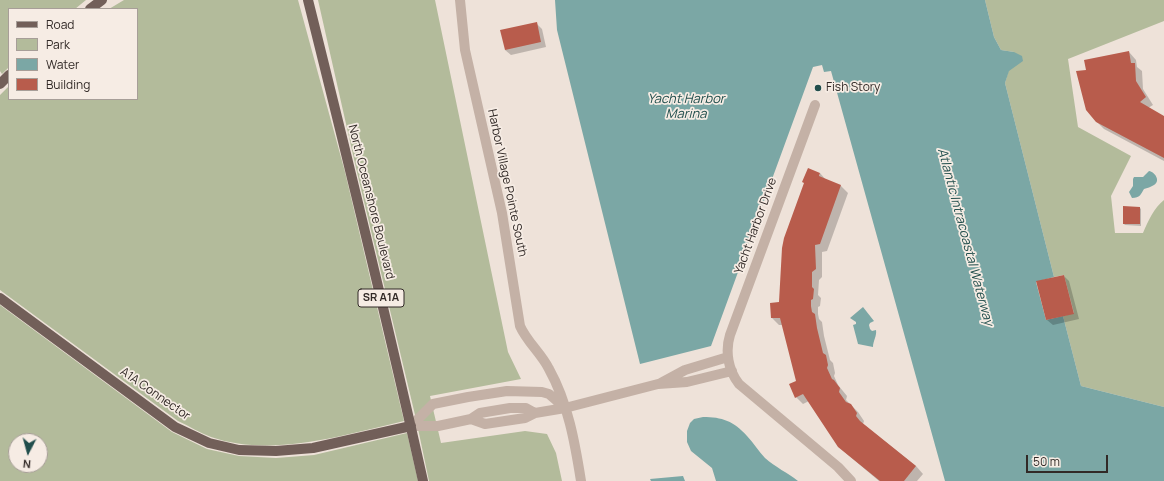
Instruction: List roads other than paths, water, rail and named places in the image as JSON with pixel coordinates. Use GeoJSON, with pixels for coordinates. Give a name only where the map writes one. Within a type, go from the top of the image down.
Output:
{"type":"FeatureCollection","features":[{"type":"Feature","properties":{"kind":"main road"},"geometry":{"type":"LineString","coordinates":[[91,8],[102,0]]}},
{"type":"Feature","properties":{"kind":"main road","name":"North Oceanshore Boulevard"},"geometry":{"type":"LineString","coordinates":[[308,0],[352,178],[423,481]]}},
{"type":"Feature","properties":{"kind":"main road"},"geometry":{"type":"LineString","coordinates":[[0,84],[8,76]]}},
{"type":"Feature","properties":{"kind":"main road","name":"A1A Connector"},"geometry":{"type":"LineString","coordinates":[[0,298],[175,427],[210,443],[239,450],[283,451],[313,448],[411,426]]}},
{"type":"Feature","properties":{"kind":"street","name":"Harbor Village Pointe South"},"geometry":{"type":"LineString","coordinates":[[460,0],[466,50],[502,214],[520,326],[526,338],[549,368],[565,408],[574,440],[580,481]]}},
{"type":"Feature","properties":{"kind":"street","name":"Yacht Harbor Drive"},"geometry":{"type":"LineString","coordinates":[[815,105],[730,335],[727,347],[728,357],[734,378],[739,384],[838,467],[851,481]]}},
{"type":"Feature","properties":{"kind":"street"},"geometry":{"type":"LineString","coordinates":[[658,384],[685,370],[728,357]]}},
{"type":"Feature","properties":{"kind":"street"},"geometry":{"type":"LineString","coordinates":[[471,419],[485,424],[525,418],[535,413],[565,408],[658,384],[687,382],[732,371]]}},
{"type":"Feature","properties":{"kind":"street"},"geometry":{"type":"LineString","coordinates":[[411,426],[433,404],[508,391],[542,392],[549,394],[565,408]]}},
{"type":"Feature","properties":{"kind":"street"},"geometry":{"type":"LineString","coordinates":[[508,391],[510,408]]}},
{"type":"Feature","properties":{"kind":"street"},"geometry":{"type":"LineString","coordinates":[[476,396],[480,413]]}},
{"type":"Feature","properties":{"kind":"street"},"geometry":{"type":"LineString","coordinates":[[411,426],[438,426],[471,419],[480,413],[510,408],[526,408],[535,413]]}},
{"type":"Feature","properties":{"kind":"water"},"geometry":{"type":"Polygon","coordinates":[[[555,0],[985,0],[994,37],[1001,50],[1014,52],[1022,56],[1023,61],[1009,71],[1005,83],[1054,277],[1036,282],[1046,320],[1063,316],[1081,386],[1164,407],[1164,481],[945,481],[831,71],[824,72],[822,65],[813,67],[711,346],[640,364],[557,30],[555,0]]]}},
{"type":"Feature","properties":{"kind":"water"},"geometry":{"type":"Polygon","coordinates":[[[1149,171],[1156,177],[1156,183],[1144,189],[1139,196],[1132,198],[1129,192],[1133,186],[1134,177],[1143,177],[1149,171]]]}},
{"type":"Feature","properties":{"kind":"water"},"geometry":{"type":"Polygon","coordinates":[[[863,307],[874,321],[869,325],[872,331],[876,330],[873,347],[858,344],[853,325],[856,324],[856,322],[850,318],[863,307]]]}},
{"type":"Feature","properties":{"kind":"water"},"geometry":{"type":"Polygon","coordinates":[[[703,417],[722,419],[732,423],[742,431],[765,458],[798,481],[716,481],[712,468],[691,451],[687,442],[687,431],[690,423],[694,419],[703,417]]]}},
{"type":"Feature","properties":{"kind":"water"},"geometry":{"type":"Polygon","coordinates":[[[683,476],[685,481],[651,481],[650,479],[683,476]]]}},
{"type":"Feature","properties":{"kind":"place","name":"Fish Story"},"geometry":{"type":"Point","coordinates":[818,88]}},
{"type":"Feature","properties":{"kind":"water label","name":"Yacht Harbor Marina"},"geometry":{"type":"Point","coordinates":[686,106]}},
{"type":"Feature","properties":{"kind":"water label","name":"Atlantic Intracoastal Waterway"},"geometry":{"type":"Point","coordinates":[965,237]}}]}
